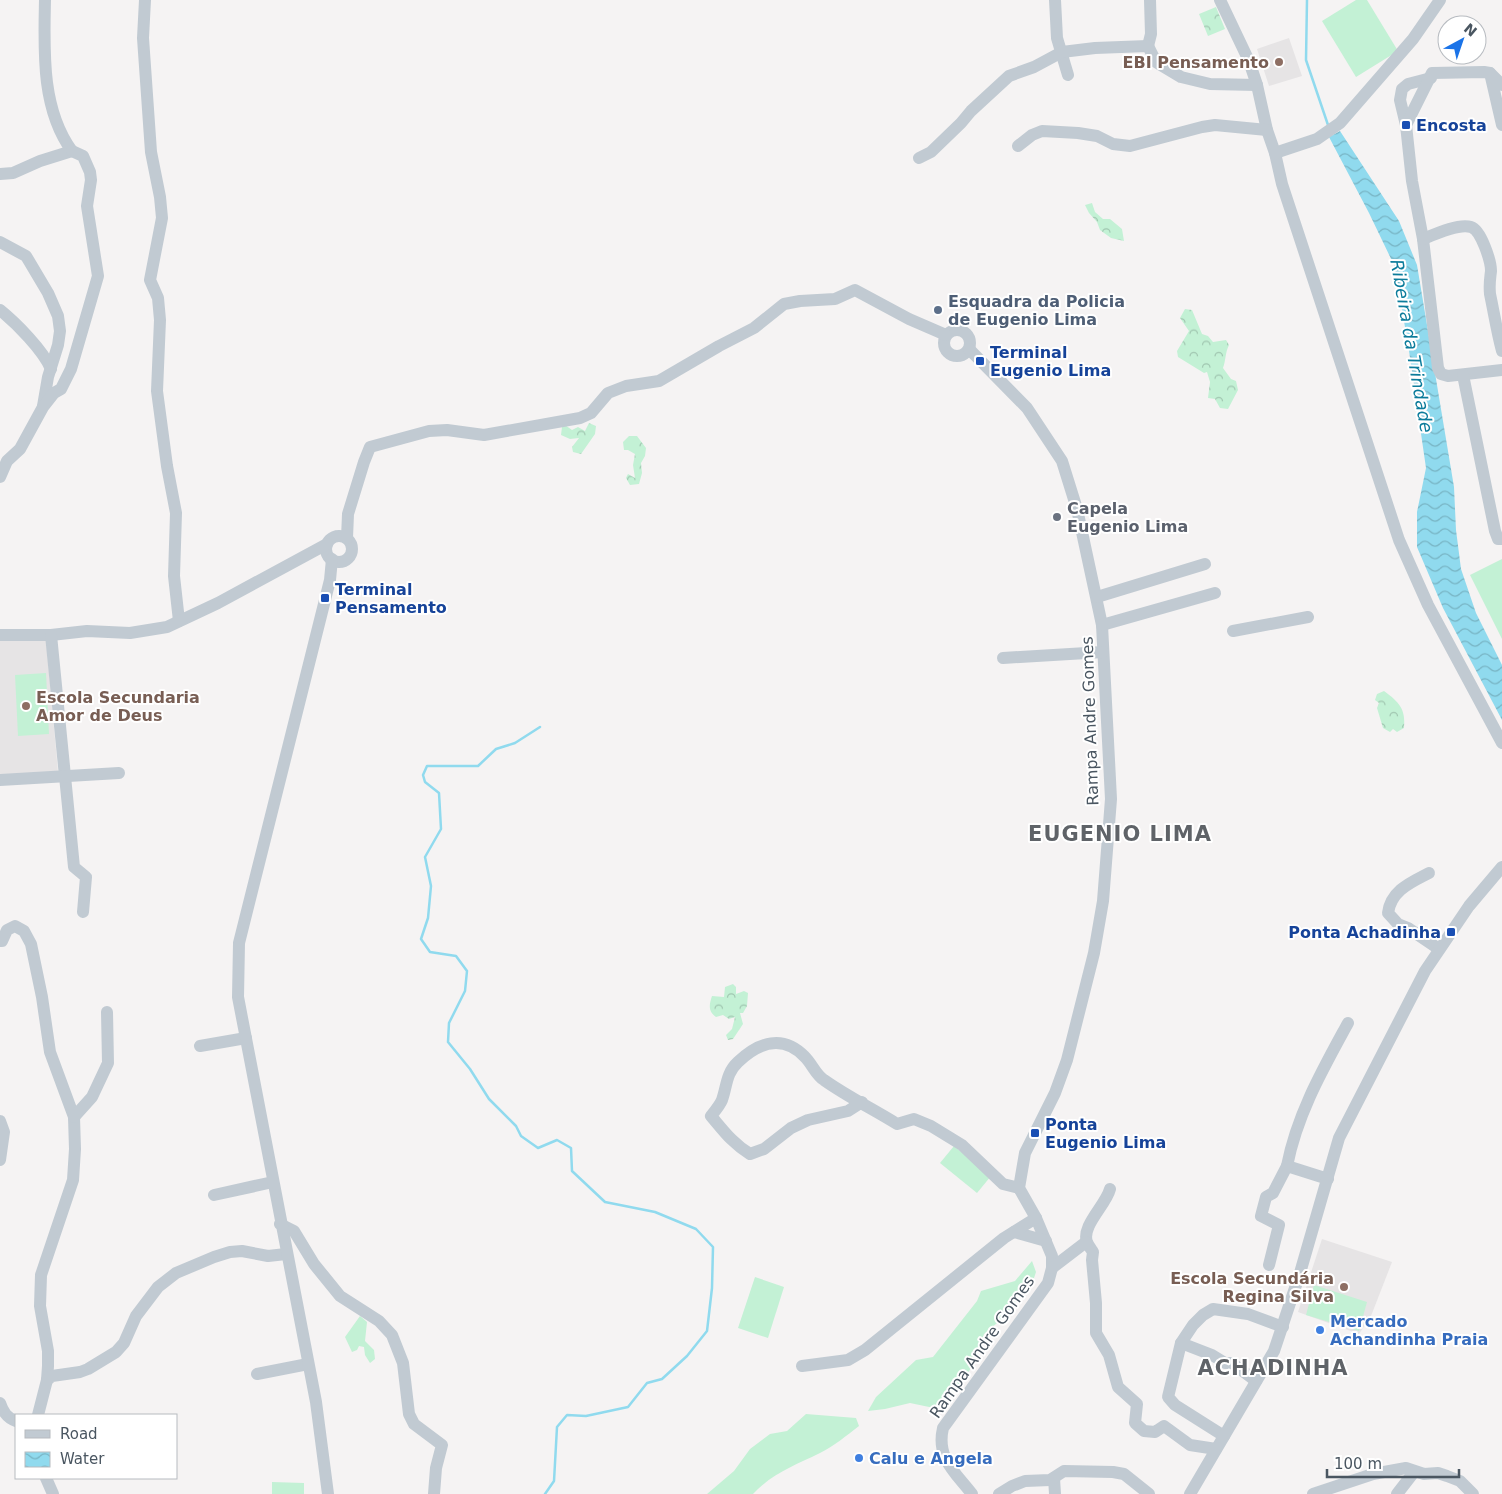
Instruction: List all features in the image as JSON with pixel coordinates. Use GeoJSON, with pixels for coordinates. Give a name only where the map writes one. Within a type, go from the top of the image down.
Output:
{"type":"FeatureCollection","features":[{"type":"Feature","properties":{"kind":"street"},"geometry":{"type":"LineString","coordinates":[[0,477],[7,460],[20,448],[43,407],[54,393],[61,389],[71,368],[98,276],[87,206],[91,180],[90,172],[83,156],[72,151],[61,136],[50,98],[44,53],[45,0]]}},
{"type":"Feature","properties":{"kind":"street"},"geometry":{"type":"LineString","coordinates":[[145,0],[143,38],[151,152],[162,218],[150,280],[158,298],[160,320],[157,390],[167,466],[176,513],[174,576],[179,621]]}},
{"type":"Feature","properties":{"kind":"street"},"geometry":{"type":"LineString","coordinates":[[1055,0],[1057,38],[1068,75]]}},
{"type":"Feature","properties":{"kind":"street"},"geometry":{"type":"LineString","coordinates":[[1150,0],[1151,34],[1148,46],[1156,62],[1181,78],[1210,84],[1257,85]]}},
{"type":"Feature","properties":{"kind":"street"},"geometry":{"type":"LineString","coordinates":[[1220,0],[1249,61],[1257,85],[1282,184],[1399,540],[1428,604],[1502,743]]}},
{"type":"Feature","properties":{"kind":"street"},"geometry":{"type":"LineString","coordinates":[[1275,153],[1317,139],[1340,123],[1413,40],[1440,0]]}},
{"type":"Feature","properties":{"kind":"street"},"geometry":{"type":"LineString","coordinates":[[919,158],[931,152],[961,123],[971,110],[1009,76],[1062,52],[1095,48],[1148,46]]}},
{"type":"Feature","properties":{"kind":"street"},"geometry":{"type":"LineString","coordinates":[[1406,125],[1432,73],[1484,72],[1490,73],[1502,84]]}},
{"type":"Feature","properties":{"kind":"street"},"geometry":{"type":"LineString","coordinates":[[1490,73],[1502,125]]}},
{"type":"Feature","properties":{"kind":"street"},"geometry":{"type":"LineString","coordinates":[[1431,78],[1412,81],[1402,89],[1400,100],[1406,125],[1412,180],[1423,239],[1439,371],[1444,375],[1463,375],[1502,370]]}},
{"type":"Feature","properties":{"kind":"street"},"geometry":{"type":"LineString","coordinates":[[1018,146],[1032,135],[1042,131],[1097,136],[1113,144],[1130,146],[1202,127],[1215,126],[1267,130]]}},
{"type":"Feature","properties":{"kind":"street"},"geometry":{"type":"LineString","coordinates":[[0,174],[13,173],[40,160],[72,151]]}},
{"type":"Feature","properties":{"kind":"street"},"geometry":{"type":"LineString","coordinates":[[1423,239],[1458,227],[1469,226],[1475,229],[1486,250],[1491,270],[1489,283],[1502,351]]}},
{"type":"Feature","properties":{"kind":"street"},"geometry":{"type":"LineString","coordinates":[[0,242],[26,256],[34,267],[58,316],[60,331],[58,345],[43,407]]}},
{"type":"Feature","properties":{"kind":"street"},"geometry":{"type":"LineString","coordinates":[[330,580],[348,558],[352,550],[347,538],[348,514],[370,447],[429,431],[447,430],[484,435],[580,418],[591,413],[608,393],[626,386],[659,381],[754,328],[784,304],[835,299],[855,290],[909,319],[946,335]]}},
{"type":"Feature","properties":{"kind":"street"},"geometry":{"type":"LineString","coordinates":[[0,310],[12,320],[46,357],[51,369]]}},
{"type":"Feature","properties":{"kind":"street"},"geometry":{"type":"LineString","coordinates":[[957,330],[964,333],[970,340],[969,349],[959,357],[950,355],[944,348],[946,335],[957,330]]}},
{"type":"Feature","properties":{"kind":"street","name":"Rampa Andre Gomes"},"geometry":{"type":"LineString","coordinates":[[969,349],[1027,408],[1062,461],[1077,509],[1102,625],[1111,799],[1104,901],[1094,953],[1067,1060],[1055,1092],[1025,1154],[1019,1188],[1036,1218],[1052,1256],[1052,1268],[1048,1283],[943,1428],[941,1447],[948,1464],[972,1494]]}},
{"type":"Feature","properties":{"kind":"street"},"geometry":{"type":"LineString","coordinates":[[1463,375],[1495,531],[1498,539],[1502,539]]}},
{"type":"Feature","properties":{"kind":"street"},"geometry":{"type":"LineString","coordinates":[[328,1494],[316,1402],[280,1224],[238,997],[239,943],[330,580],[331,558],[326,551],[330,541],[348,514]]}},
{"type":"Feature","properties":{"kind":"street"},"geometry":{"type":"LineString","coordinates":[[0,635],[87,631],[130,633],[167,627],[218,603],[296,562],[338,536],[347,538]]}},
{"type":"Feature","properties":{"kind":"street"},"geometry":{"type":"LineString","coordinates":[[296,562],[331,558],[342,561],[348,558]]}},
{"type":"Feature","properties":{"kind":"street"},"geometry":{"type":"LineString","coordinates":[[1097,597],[1205,564]]}},
{"type":"Feature","properties":{"kind":"street"},"geometry":{"type":"LineString","coordinates":[[1102,625],[1215,593]]}},
{"type":"Feature","properties":{"kind":"street"},"geometry":{"type":"LineString","coordinates":[[1233,631],[1308,617]]}},
{"type":"Feature","properties":{"kind":"street"},"geometry":{"type":"LineString","coordinates":[[51,634],[74,867],[86,877],[83,912]]}},
{"type":"Feature","properties":{"kind":"street"},"geometry":{"type":"LineString","coordinates":[[1004,658],[1103,652]]}},
{"type":"Feature","properties":{"kind":"street"},"geometry":{"type":"LineString","coordinates":[[0,780],[119,773]]}},
{"type":"Feature","properties":{"kind":"street"},"geometry":{"type":"LineString","coordinates":[[1190,1492],[1274,1351],[1283,1327],[1339,1138],[1412,994],[1439,949],[1477,895],[1494,879],[1502,867]]}},
{"type":"Feature","properties":{"kind":"street"},"geometry":{"type":"LineString","coordinates":[[1430,873],[1405,885],[1393,897],[1388,913],[1398,924],[1408,928],[1439,949]]}},
{"type":"Feature","properties":{"kind":"street"},"geometry":{"type":"LineString","coordinates":[[0,941],[2,941],[6,930],[15,926],[24,931],[31,944],[50,1052],[74,1117],[75,1149],[73,1180],[41,1275],[40,1306],[48,1351],[47,1380],[38,1414]]}},
{"type":"Feature","properties":{"kind":"street"},"geometry":{"type":"LineString","coordinates":[[74,1117],[92,1097],[108,1063],[107,1012]]}},
{"type":"Feature","properties":{"kind":"street"},"geometry":{"type":"LineString","coordinates":[[1269,1265],[1279,1225],[1261,1216],[1266,1197],[1273,1193],[1287,1166],[1291,1146],[1307,1100],[1320,1072],[1348,1023]]}},
{"type":"Feature","properties":{"kind":"street"},"geometry":{"type":"LineString","coordinates":[[200,1046],[246,1038]]}},
{"type":"Feature","properties":{"kind":"street"},"geometry":{"type":"LineString","coordinates":[[862,1102],[848,1111],[808,1120],[799,1124],[764,1149],[750,1154],[728,1137],[711,1116],[722,1100],[729,1073],[738,1062],[758,1048],[784,1042],[794,1047],[806,1057],[821,1078],[844,1094],[862,1102],[897,1124],[914,1119],[931,1126],[962,1145],[1003,1184],[1019,1188]]}},
{"type":"Feature","properties":{"kind":"street"},"geometry":{"type":"LineString","coordinates":[[0,1120],[4,1132],[0,1160]]}},
{"type":"Feature","properties":{"kind":"street"},"geometry":{"type":"LineString","coordinates":[[1287,1166],[1328,1178]]}},
{"type":"Feature","properties":{"kind":"street"},"geometry":{"type":"LineString","coordinates":[[214,1194],[273,1182]]}},
{"type":"Feature","properties":{"kind":"street"},"geometry":{"type":"LineString","coordinates":[[1110,1189],[1108,1197],[1087,1228],[1086,1242],[1093,1252],[1096,1333],[1109,1355],[1118,1387],[1137,1404],[1136,1423],[1144,1431],[1155,1432],[1164,1426],[1190,1445],[1216,1449]]}},
{"type":"Feature","properties":{"kind":"street"},"geometry":{"type":"LineString","coordinates":[[802,1366],[848,1360],[866,1350],[1004,1238],[1036,1218]]}},
{"type":"Feature","properties":{"kind":"street"},"geometry":{"type":"LineString","coordinates":[[280,1224],[294,1231],[314,1264],[340,1296],[379,1321],[392,1335],[403,1363],[409,1414],[414,1424],[442,1445],[436,1468],[434,1494]]}},
{"type":"Feature","properties":{"kind":"street"},"geometry":{"type":"LineString","coordinates":[[1014,1232],[1046,1241]]}},
{"type":"Feature","properties":{"kind":"street"},"geometry":{"type":"LineString","coordinates":[[1052,1268],[1086,1242]]}},
{"type":"Feature","properties":{"kind":"street"},"geometry":{"type":"LineString","coordinates":[[47,1380],[52,1376],[80,1372],[116,1352],[124,1343],[136,1316],[158,1288],[176,1273],[214,1256],[230,1252],[242,1251],[268,1256],[286,1254]]}},
{"type":"Feature","properties":{"kind":"street"},"geometry":{"type":"LineString","coordinates":[[1224,1436],[1175,1405],[1168,1398],[1181,1342],[1193,1325],[1203,1315],[1213,1309],[1248,1314],[1283,1327]]}},
{"type":"Feature","properties":{"kind":"street"},"geometry":{"type":"LineString","coordinates":[[1181,1342],[1226,1363],[1232,1363],[1256,1381]]}},
{"type":"Feature","properties":{"kind":"street"},"geometry":{"type":"LineString","coordinates":[[257,1374],[308,1364]]}},
{"type":"Feature","properties":{"kind":"street"},"geometry":{"type":"LineString","coordinates":[[0,1403],[3,1411],[11,1420],[15,1421]]}},
{"type":"Feature","properties":{"kind":"street"},"geometry":{"type":"LineString","coordinates":[[1313,1494],[1373,1474],[1406,1468],[1424,1474],[1438,1473],[1447,1476],[1460,1482],[1473,1494]]}},
{"type":"Feature","properties":{"kind":"street"},"geometry":{"type":"LineString","coordinates":[[999,1494],[1025,1481],[1050,1480],[1064,1471],[1124,1474],[1149,1494]]}},
{"type":"Feature","properties":{"kind":"street"},"geometry":{"type":"LineString","coordinates":[[1397,1494],[1414,1472]]}},
{"type":"Feature","properties":{"kind":"street"},"geometry":{"type":"LineString","coordinates":[[1054,1478],[1056,1494]]}},
{"type":"Feature","properties":{"kind":"street"},"geometry":{"type":"LineString","coordinates":[[46,1479],[53,1494]]}},
{"type":"Feature","properties":{"kind":"street"},"geometry":{"type":"LineString","coordinates":[[1342,1494],[1352,1482]]}},
{"type":"Feature","properties":{"kind":"shaded area","name":"EBI Pensamento"},"geometry":{"type":"Polygon","coordinates":[[[1289,38],[1302,76],[1269,86],[1257,49],[1289,38]]]}},
{"type":"Feature","properties":{"kind":"shaded area","name":"Escola Secundaria Amor de Deus"},"geometry":{"type":"Polygon","coordinates":[[[0,639],[46,639],[58,772],[0,775],[0,639]]]}},
{"type":"Feature","properties":{"kind":"shaded area","name":"Escola Secundária Regina Silva"},"geometry":{"type":"Polygon","coordinates":[[[1322,1239],[1392,1262],[1371,1316],[1359,1334],[1298,1312],[1322,1239]]]}},
{"type":"Feature","properties":{"kind":"green space"},"geometry":{"type":"Polygon","coordinates":[[[1356,0],[1367,0],[1398,51],[1356,77],[1322,21],[1356,0]]]}},
{"type":"Feature","properties":{"kind":"green space"},"geometry":{"type":"Polygon","coordinates":[[[1216,7],[1225,29],[1208,36],[1199,14],[1216,7]]]}},
{"type":"Feature","properties":{"kind":"green space"},"geometry":{"type":"Polygon","coordinates":[[[1092,203],[1095,212],[1103,219],[1110,219],[1122,229],[1124,241],[1111,238],[1100,230],[1097,222],[1085,205],[1092,203]]]}},
{"type":"Feature","properties":{"kind":"green space"},"geometry":{"type":"Polygon","coordinates":[[[1185,309],[1192,310],[1202,334],[1208,336],[1213,342],[1226,340],[1229,345],[1223,368],[1231,379],[1236,381],[1238,390],[1228,409],[1220,408],[1215,399],[1208,398],[1210,382],[1207,372],[1204,373],[1178,357],[1177,351],[1189,331],[1180,318],[1185,309]]]}},
{"type":"Feature","properties":{"kind":"green space"},"geometry":{"type":"Polygon","coordinates":[[[589,423],[596,426],[595,434],[581,454],[573,452],[572,447],[579,438],[570,439],[561,435],[562,427],[565,425],[572,430],[578,427],[585,431],[589,423]]]}},
{"type":"Feature","properties":{"kind":"green space"},"geometry":{"type":"Polygon","coordinates":[[[629,436],[637,436],[646,448],[645,456],[641,463],[642,473],[639,484],[630,485],[626,478],[628,474],[635,478],[633,465],[635,454],[624,450],[623,442],[629,436]]]}},
{"type":"Feature","properties":{"kind":"green space"},"geometry":{"type":"Polygon","coordinates":[[[1502,559],[1502,639],[1470,575],[1502,559]]]}},
{"type":"Feature","properties":{"kind":"green space"},"geometry":{"type":"Polygon","coordinates":[[[46,673],[49,734],[18,736],[15,675],[46,673]]]}},
{"type":"Feature","properties":{"kind":"green space"},"geometry":{"type":"Polygon","coordinates":[[[1384,691],[1394,699],[1403,711],[1404,728],[1397,732],[1393,729],[1390,732],[1383,728],[1377,708],[1379,703],[1375,700],[1377,694],[1384,691]]]}},
{"type":"Feature","properties":{"kind":"green space"},"geometry":{"type":"Polygon","coordinates":[[[733,984],[736,987],[736,994],[744,991],[748,993],[747,1006],[743,1013],[740,1013],[743,1024],[733,1039],[728,1040],[726,1035],[732,1029],[735,1017],[729,1019],[723,1015],[716,1017],[710,1010],[710,1005],[712,996],[724,997],[725,987],[733,984]]]}},
{"type":"Feature","properties":{"kind":"green space"},"geometry":{"type":"Polygon","coordinates":[[[954,1146],[991,1176],[977,1193],[940,1163],[954,1146]]]}},
{"type":"Feature","properties":{"kind":"green space"},"geometry":{"type":"Polygon","coordinates":[[[1032,1261],[1036,1272],[1033,1281],[1003,1318],[984,1334],[975,1362],[956,1391],[934,1408],[910,1403],[868,1411],[876,1397],[916,1360],[933,1357],[977,1301],[981,1291],[1015,1281],[1032,1261]]]}},
{"type":"Feature","properties":{"kind":"green space"},"geometry":{"type":"Polygon","coordinates":[[[755,1277],[784,1287],[768,1338],[738,1328],[755,1277]]]}},
{"type":"Feature","properties":{"kind":"green space"},"geometry":{"type":"Polygon","coordinates":[[[1314,1285],[1367,1302],[1359,1331],[1306,1315],[1314,1285]]]}},
{"type":"Feature","properties":{"kind":"green space"},"geometry":{"type":"Polygon","coordinates":[[[360,1316],[367,1322],[365,1341],[374,1350],[375,1359],[370,1363],[365,1355],[364,1347],[359,1346],[357,1350],[352,1352],[345,1337],[360,1316]]]}},
{"type":"Feature","properties":{"kind":"green space"},"geometry":{"type":"Polygon","coordinates":[[[806,1414],[856,1418],[859,1426],[825,1450],[769,1480],[753,1494],[707,1494],[734,1471],[750,1449],[770,1434],[787,1431],[806,1414]]]}},
{"type":"Feature","properties":{"kind":"green space"},"geometry":{"type":"Polygon","coordinates":[[[272,1482],[304,1483],[304,1494],[272,1494],[272,1482]]]}},
{"type":"Feature","properties":{"kind":"water"},"geometry":{"type":"Polygon","coordinates":[[[1340,131],[1399,221],[1417,265],[1454,487],[1456,530],[1461,569],[1476,613],[1502,665],[1502,720],[1443,608],[1417,547],[1417,512],[1426,468],[1408,344],[1394,265],[1329,137],[1340,131]]]}},
{"type":"Feature","properties":{"kind":"waterway","name":"Ribeira da Trindade"},"geometry":{"type":"LineString","coordinates":[[1307,0],[1306,60],[1328,125]]}},
{"type":"Feature","properties":{"kind":"waterway"},"geometry":{"type":"LineString","coordinates":[[540,727],[515,743],[496,749],[478,766],[427,766],[423,775],[425,782],[439,793],[441,829],[425,857],[431,886],[428,918],[421,939],[430,952],[456,956],[467,971],[465,991],[449,1023],[448,1042],[470,1069],[489,1099],[516,1126],[521,1136],[538,1148],[557,1140],[571,1148],[572,1171],[605,1202],[655,1212],[696,1229],[713,1247],[712,1288],[707,1331],[687,1356],[662,1379],[647,1383],[628,1407],[586,1416],[567,1415],[557,1427],[554,1481],[545,1494]]}},
{"type":"Feature","properties":{"kind":"place","name":"EBI Pensamento"},"geometry":{"type":"Point","coordinates":[1279,62]}},
{"type":"Feature","properties":{"kind":"place","name":"Encosta"},"geometry":{"type":"Point","coordinates":[1406,125]}},
{"type":"Feature","properties":{"kind":"place","name":"Esquadra da Policia de Eugenio Lima"},"geometry":{"type":"Point","coordinates":[938,310]}},
{"type":"Feature","properties":{"kind":"place","name":"Terminal Eugenio Lima"},"geometry":{"type":"Point","coordinates":[980,361]}},
{"type":"Feature","properties":{"kind":"place","name":"Capela Eugenio Lima"},"geometry":{"type":"Point","coordinates":[1057,517]}},
{"type":"Feature","properties":{"kind":"place","name":"Terminal Pensamento"},"geometry":{"type":"Point","coordinates":[325,598]}},
{"type":"Feature","properties":{"kind":"place","name":"Escola Secundaria Amor de Deus"},"geometry":{"type":"Point","coordinates":[26,706]}},
{"type":"Feature","properties":{"kind":"place","name":"Ponta Achadinha"},"geometry":{"type":"Point","coordinates":[1451,932]}},
{"type":"Feature","properties":{"kind":"place","name":"Ponta Eugenio Lima"},"geometry":{"type":"Point","coordinates":[1035,1133]}},
{"type":"Feature","properties":{"kind":"place","name":"Escola Secundária Regina Silva"},"geometry":{"type":"Point","coordinates":[1344,1287]}},
{"type":"Feature","properties":{"kind":"place","name":"Mercado Achandinha Praia"},"geometry":{"type":"Point","coordinates":[1320,1330]}},
{"type":"Feature","properties":{"kind":"place","name":"Calu e Angela"},"geometry":{"type":"Point","coordinates":[859,1458]}},
{"type":"Feature","properties":{"kind":"district","name":"EUGENIO LIMA"},"geometry":{"type":"Point","coordinates":[1120,834]}},
{"type":"Feature","properties":{"kind":"district","name":"ACHADINHA"},"geometry":{"type":"Point","coordinates":[1273,1368]}}]}
